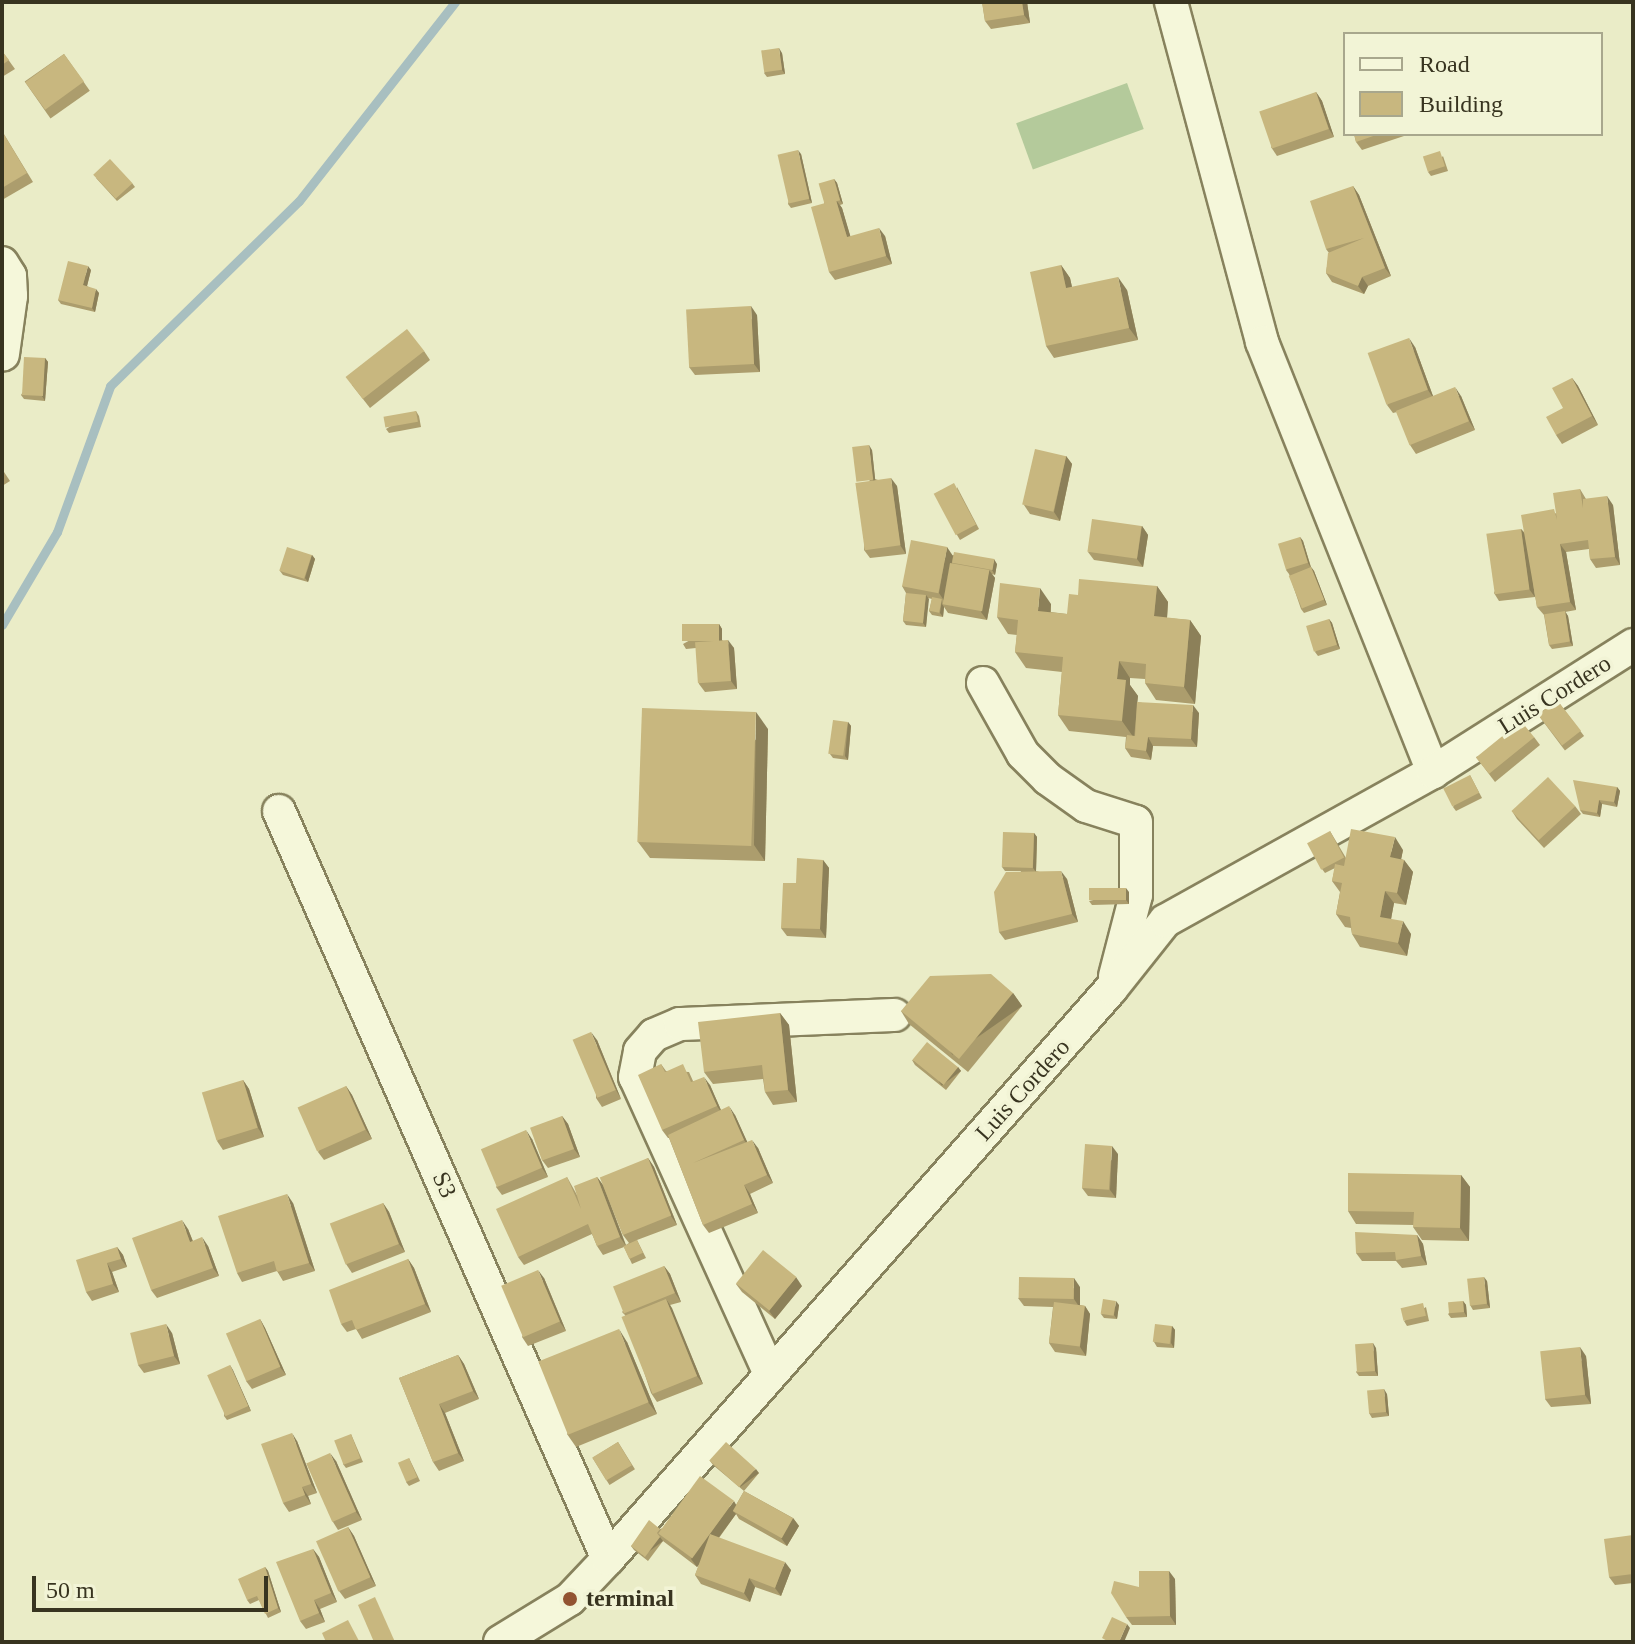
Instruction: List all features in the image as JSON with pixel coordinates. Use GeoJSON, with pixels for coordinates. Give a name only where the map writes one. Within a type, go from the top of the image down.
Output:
{"type":"FeatureCollection","features":[{"type":"Feature","properties":{"kind":"street"},"geometry":{"type":"LineString","coordinates":[[1171,2],[1262,342],[1433,772]]}},
{"type":"Feature","properties":{"kind":"street"},"geometry":{"type":"LineString","coordinates":[[2,263],[10,276],[11,296],[3,354]]}},
{"type":"Feature","properties":{"kind":"street","name":"Luis Cordero"},"geometry":{"type":"LineString","coordinates":[[500,1642],[570,1599],[608,1559],[1111,989],[1165,921],[1433,772],[1633,645]]}},
{"type":"Feature","properties":{"kind":"street"},"geometry":{"type":"LineString","coordinates":[[983,683],[1023,754],[1048,779],[1086,806],[1136,822],[1136,895],[1111,989]]}},
{"type":"Feature","properties":{"kind":"street","name":"S3"},"geometry":{"type":"LineString","coordinates":[[279,811],[608,1559]]}},
{"type":"Feature","properties":{"kind":"street"},"geometry":{"type":"LineString","coordinates":[[770,1374],[635,1077],[640,1051],[654,1035],[680,1024],[895,1015]]}},
{"type":"Feature","properties":{"kind":"green space"},"geometry":{"type":"Polygon","coordinates":[[[1127,83],[1144,129],[1033,169],[1016,123],[1127,83]]]}},
{"type":"Feature","properties":{"kind":"building"},"geometry":{"type":"Polygon","coordinates":[[[982,2],[1022,2],[1024,15],[985,21],[982,2]]]}},
{"type":"Feature","properties":{"kind":"building"},"geometry":{"type":"Polygon","coordinates":[[[779,48],[782,70],[764,72],[761,51],[779,48]]]}},
{"type":"Feature","properties":{"kind":"building"},"geometry":{"type":"Polygon","coordinates":[[[2,51],[9,60],[2,65],[2,51]]]}},
{"type":"Feature","properties":{"kind":"building"},"geometry":{"type":"Polygon","coordinates":[[[64,54],[84,82],[45,110],[25,82],[64,54]]]}},
{"type":"Feature","properties":{"kind":"building"},"geometry":{"type":"Polygon","coordinates":[[[1316,92],[1329,129],[1272,148],[1259,112],[1316,92]]]}},
{"type":"Feature","properties":{"kind":"building"},"geometry":{"type":"Polygon","coordinates":[[[2,131],[27,173],[2,188],[2,131]]]}},
{"type":"Feature","properties":{"kind":"building"},"geometry":{"type":"Polygon","coordinates":[[[1354,136],[1373,136],[1356,142],[1354,136]]]}},
{"type":"Feature","properties":{"kind":"building"},"geometry":{"type":"Polygon","coordinates":[[[798,150],[809,199],[789,203],[778,155],[798,150]]]}},
{"type":"Feature","properties":{"kind":"building"},"geometry":{"type":"Polygon","coordinates":[[[1440,151],[1445,166],[1428,172],[1423,157],[1440,151]]]}},
{"type":"Feature","properties":{"kind":"building"},"geometry":{"type":"Polygon","coordinates":[[[110,159],[133,183],[116,199],[93,175],[110,159]]]}},
{"type":"Feature","properties":{"kind":"building"},"geometry":{"type":"Polygon","coordinates":[[[834,179],[840,200],[825,205],[819,183],[834,179]]]}},
{"type":"Feature","properties":{"kind":"building"},"geometry":{"type":"Polygon","coordinates":[[[1353,186],[1385,268],[1362,277],[1358,286],[1326,273],[1328,253],[1364,238],[1326,249],[1310,201],[1353,186]]]}},
{"type":"Feature","properties":{"kind":"building"},"geometry":{"type":"Polygon","coordinates":[[[836,200],[847,237],[879,228],[886,256],[829,272],[811,207],[836,200]]]}},
{"type":"Feature","properties":{"kind":"building"},"geometry":{"type":"Polygon","coordinates":[[[68,261],[88,266],[83,285],[96,289],[92,308],[58,300],[68,261]]]}},
{"type":"Feature","properties":{"kind":"building"},"geometry":{"type":"Polygon","coordinates":[[[1061,265],[1066,288],[1118,277],[1129,328],[1046,346],[1030,272],[1061,265]]]}},
{"type":"Feature","properties":{"kind":"building"},"geometry":{"type":"Polygon","coordinates":[[[751,306],[754,364],[689,367],[686,309],[751,306]]]}},
{"type":"Feature","properties":{"kind":"building"},"geometry":{"type":"Polygon","coordinates":[[[407,329],[424,351],[363,399],[346,377],[407,329]]]}},
{"type":"Feature","properties":{"kind":"building"},"geometry":{"type":"Polygon","coordinates":[[[1409,338],[1428,390],[1386,405],[1368,353],[1409,338]]]}},
{"type":"Feature","properties":{"kind":"building"},"geometry":{"type":"Polygon","coordinates":[[[24,357],[45,358],[43,396],[22,395],[24,357]]]}},
{"type":"Feature","properties":{"kind":"building"},"geometry":{"type":"Polygon","coordinates":[[[1572,378],[1592,416],[1556,435],[1546,417],[1563,408],[1552,388],[1572,378]]]}},
{"type":"Feature","properties":{"kind":"building"},"geometry":{"type":"Polygon","coordinates":[[[1455,387],[1469,421],[1410,445],[1396,411],[1455,387]]]}},
{"type":"Feature","properties":{"kind":"building"},"geometry":{"type":"Polygon","coordinates":[[[416,411],[418,422],[385,428],[384,417],[416,411]]]}},
{"type":"Feature","properties":{"kind":"building"},"geometry":{"type":"Polygon","coordinates":[[[869,445],[873,480],[856,482],[852,447],[869,445]]]}},
{"type":"Feature","properties":{"kind":"building"},"geometry":{"type":"Polygon","coordinates":[[[1035,449],[1066,456],[1053,512],[1022,505],[1035,449]]]}},
{"type":"Feature","properties":{"kind":"building"},"geometry":{"type":"Polygon","coordinates":[[[891,478],[900,545],[865,550],[855,483],[891,478]]]}},
{"type":"Feature","properties":{"kind":"building"},"geometry":{"type":"Polygon","coordinates":[[[954,483],[976,524],[956,535],[934,494],[954,483]]]}},
{"type":"Feature","properties":{"kind":"building"},"geometry":{"type":"Polygon","coordinates":[[[1580,489],[1583,508],[1583,499],[1607,496],[1615,557],[1590,559],[1588,540],[1560,544],[1570,602],[1537,607],[1521,515],[1554,509],[1557,520],[1553,493],[1580,489]]]}},
{"type":"Feature","properties":{"kind":"building"},"geometry":{"type":"Polygon","coordinates":[[[1092,519],[1142,526],[1137,559],[1087,552],[1092,519]]]}},
{"type":"Feature","properties":{"kind":"building"},"geometry":{"type":"Polygon","coordinates":[[[1521,529],[1529,589],[1495,594],[1486,534],[1521,529]]]}},
{"type":"Feature","properties":{"kind":"building"},"geometry":{"type":"Polygon","coordinates":[[[1300,537],[1308,563],[1286,570],[1278,544],[1300,537]]]}},
{"type":"Feature","properties":{"kind":"building"},"geometry":{"type":"Polygon","coordinates":[[[911,540],[947,547],[938,593],[902,586],[911,540]]]}},
{"type":"Feature","properties":{"kind":"building"},"geometry":{"type":"Polygon","coordinates":[[[287,547],[312,555],[304,579],[279,571],[287,547]]]}},
{"type":"Feature","properties":{"kind":"building"},"geometry":{"type":"Polygon","coordinates":[[[954,552],[994,559],[992,570],[952,563],[954,552]]]}},
{"type":"Feature","properties":{"kind":"building"},"geometry":{"type":"Polygon","coordinates":[[[950,563],[989,570],[982,611],[943,604],[950,563]]]}},
{"type":"Feature","properties":{"kind":"building"},"geometry":{"type":"Polygon","coordinates":[[[1311,567],[1324,599],[1302,608],[1289,576],[1311,567]]]}},
{"type":"Feature","properties":{"kind":"building"},"geometry":{"type":"Polygon","coordinates":[[[1079,579],[1157,586],[1154,616],[1190,620],[1184,687],[1145,683],[1146,664],[1119,661],[1117,679],[1126,680],[1122,721],[1058,715],[1063,657],[1015,652],[1018,620],[997,617],[1000,583],[1040,588],[1038,611],[1067,614],[1069,594],[1078,595],[1079,579]]]}},
{"type":"Feature","properties":{"kind":"building"},"geometry":{"type":"Polygon","coordinates":[[[906,593],[926,595],[923,623],[903,621],[906,593]]]}},
{"type":"Feature","properties":{"kind":"building"},"geometry":{"type":"Polygon","coordinates":[[[932,597],[942,599],[939,613],[929,611],[932,597]]]}},
{"type":"Feature","properties":{"kind":"building"},"geometry":{"type":"Polygon","coordinates":[[[1565,611],[1570,642],[1549,645],[1544,614],[1565,611]]]}},
{"type":"Feature","properties":{"kind":"building"},"geometry":{"type":"Polygon","coordinates":[[[1329,619],[1337,645],[1314,652],[1306,626],[1329,619]]]}},
{"type":"Feature","properties":{"kind":"building"},"geometry":{"type":"Polygon","coordinates":[[[682,624],[719,624],[719,641],[682,641],[682,624]]]}},
{"type":"Feature","properties":{"kind":"building"},"geometry":{"type":"Polygon","coordinates":[[[728,640],[731,681],[698,683],[695,642],[728,640]]]}},
{"type":"Feature","properties":{"kind":"building"},"geometry":{"type":"Polygon","coordinates":[[[1557,700],[1581,731],[1562,746],[1538,715],[1557,700]]]}},
{"type":"Feature","properties":{"kind":"building"},"geometry":{"type":"Polygon","coordinates":[[[1137,702],[1193,705],[1191,739],[1148,737],[1146,751],[1125,748],[1127,735],[1135,736],[1137,702]]]}},
{"type":"Feature","properties":{"kind":"building"},"geometry":{"type":"Polygon","coordinates":[[[642,708],[756,712],[751,846],[637,842],[642,708]]]}},
{"type":"Feature","properties":{"kind":"building"},"geometry":{"type":"Polygon","coordinates":[[[833,720],[848,722],[843,756],[828,754],[833,720]]]}},
{"type":"Feature","properties":{"kind":"building"},"geometry":{"type":"Polygon","coordinates":[[[1521,721],[1534,737],[1489,774],[1476,758],[1521,721]]]}},
{"type":"Feature","properties":{"kind":"building"},"geometry":{"type":"Polygon","coordinates":[[[1470,775],[1479,793],[1452,806],[1443,789],[1470,775]]]}},
{"type":"Feature","properties":{"kind":"building"},"geometry":{"type":"Polygon","coordinates":[[[1548,777],[1575,806],[1539,840],[1511,811],[1548,777]]]}},
{"type":"Feature","properties":{"kind":"building"},"geometry":{"type":"Polygon","coordinates":[[[1573,780],[1617,787],[1614,802],[1599,800],[1597,813],[1580,810],[1573,780]]]}},
{"type":"Feature","properties":{"kind":"building"},"geometry":{"type":"Polygon","coordinates":[[[1351,829],[1395,837],[1390,857],[1404,860],[1397,893],[1385,891],[1380,917],[1403,921],[1398,943],[1352,934],[1350,917],[1336,914],[1342,883],[1332,881],[1335,864],[1344,866],[1351,829]]]}},
{"type":"Feature","properties":{"kind":"building"},"geometry":{"type":"Polygon","coordinates":[[[1330,831],[1344,857],[1321,870],[1307,843],[1330,831]]]}},
{"type":"Feature","properties":{"kind":"building"},"geometry":{"type":"Polygon","coordinates":[[[1003,832],[1034,833],[1033,868],[1002,867],[1003,832]]]}},
{"type":"Feature","properties":{"kind":"building"},"geometry":{"type":"Polygon","coordinates":[[[797,858],[823,860],[820,929],[781,928],[783,883],[796,883],[797,858]]]}},
{"type":"Feature","properties":{"kind":"building"},"geometry":{"type":"Polygon","coordinates":[[[1061,871],[1072,914],[999,932],[994,892],[1006,872],[1061,871]]]}},
{"type":"Feature","properties":{"kind":"building"},"geometry":{"type":"Polygon","coordinates":[[[1089,888],[1126,888],[1126,900],[1089,900],[1089,888]]]}},
{"type":"Feature","properties":{"kind":"building"},"geometry":{"type":"Polygon","coordinates":[[[991,974],[1013,993],[959,1059],[901,1011],[930,976],[991,974]]]}},
{"type":"Feature","properties":{"kind":"building"},"geometry":{"type":"Polygon","coordinates":[[[780,1013],[788,1090],[765,1092],[762,1065],[704,1072],[698,1022],[780,1013]]]}},
{"type":"Feature","properties":{"kind":"building"},"geometry":{"type":"Polygon","coordinates":[[[591,1032],[616,1090],[597,1098],[573,1040],[591,1032]]]}},
{"type":"Feature","properties":{"kind":"building"},"geometry":{"type":"Polygon","coordinates":[[[927,1042],[958,1067],[944,1085],[913,1060],[927,1042]]]}},
{"type":"Feature","properties":{"kind":"building"},"geometry":{"type":"Polygon","coordinates":[[[661,1064],[665,1072],[683,1064],[691,1082],[704,1077],[717,1106],[662,1130],[638,1075],[661,1064]]]}},
{"type":"Feature","properties":{"kind":"building"},"geometry":{"type":"Polygon","coordinates":[[[243,1080],[258,1128],[216,1140],[202,1093],[243,1080]]]}},
{"type":"Feature","properties":{"kind":"building"},"geometry":{"type":"Polygon","coordinates":[[[346,1086],[366,1130],[317,1151],[298,1108],[346,1086]]]}},
{"type":"Feature","properties":{"kind":"building"},"geometry":{"type":"Polygon","coordinates":[[[729,1106],[744,1140],[693,1163],[752,1140],[767,1175],[744,1185],[752,1204],[703,1225],[668,1135],[729,1106]]]}},
{"type":"Feature","properties":{"kind":"building"},"geometry":{"type":"Polygon","coordinates":[[[562,1116],[574,1149],[542,1161],[530,1128],[562,1116]]]}},
{"type":"Feature","properties":{"kind":"building"},"geometry":{"type":"Polygon","coordinates":[[[526,1130],[542,1168],[497,1187],[481,1149],[526,1130]]]}},
{"type":"Feature","properties":{"kind":"building"},"geometry":{"type":"Polygon","coordinates":[[[1085,1144],[1112,1146],[1109,1190],[1082,1188],[1085,1144]]]}},
{"type":"Feature","properties":{"kind":"building"},"geometry":{"type":"Polygon","coordinates":[[[648,1158],[671,1215],[623,1235],[600,1177],[648,1158]]]}},
{"type":"Feature","properties":{"kind":"building"},"geometry":{"type":"Polygon","coordinates":[[[1348,1173],[1461,1175],[1460,1228],[1413,1227],[1414,1212],[1348,1211],[1348,1173]]]}},
{"type":"Feature","properties":{"kind":"building"},"geometry":{"type":"Polygon","coordinates":[[[567,1177],[581,1209],[574,1186],[597,1177],[620,1237],[597,1246],[588,1224],[518,1257],[496,1209],[567,1177]]]}},
{"type":"Feature","properties":{"kind":"building"},"geometry":{"type":"Polygon","coordinates":[[[287,1194],[309,1263],[277,1272],[274,1261],[237,1273],[218,1216],[287,1194]]]}},
{"type":"Feature","properties":{"kind":"building"},"geometry":{"type":"Polygon","coordinates":[[[383,1203],[399,1244],[346,1265],[330,1223],[383,1203]]]}},
{"type":"Feature","properties":{"kind":"building"},"geometry":{"type":"Polygon","coordinates":[[[182,1220],[190,1242],[202,1237],[213,1268],[151,1290],[132,1238],[182,1220]]]}},
{"type":"Feature","properties":{"kind":"building"},"geometry":{"type":"Polygon","coordinates":[[[1355,1232],[1417,1235],[1421,1256],[1396,1260],[1395,1252],[1356,1253],[1355,1232]]]}},
{"type":"Feature","properties":{"kind":"building"},"geometry":{"type":"Polygon","coordinates":[[[637,1240],[643,1253],[629,1259],[623,1246],[637,1240]]]}},
{"type":"Feature","properties":{"kind":"building"},"geometry":{"type":"Polygon","coordinates":[[[117,1247],[121,1259],[107,1263],[113,1284],[86,1292],[76,1260],[117,1247]]]}},
{"type":"Feature","properties":{"kind":"building"},"geometry":{"type":"Polygon","coordinates":[[[763,1250],[796,1277],[769,1310],[736,1283],[763,1250]]]}},
{"type":"Feature","properties":{"kind":"building"},"geometry":{"type":"Polygon","coordinates":[[[408,1259],[425,1304],[356,1330],[352,1320],[341,1324],[329,1290],[408,1259]]]}},
{"type":"Feature","properties":{"kind":"building"},"geometry":{"type":"Polygon","coordinates":[[[664,1266],[675,1293],[624,1313],[613,1287],[664,1266]]]}},
{"type":"Feature","properties":{"kind":"building"},"geometry":{"type":"Polygon","coordinates":[[[538,1270],[560,1322],[523,1337],[501,1286],[538,1270]]]}},
{"type":"Feature","properties":{"kind":"building"},"geometry":{"type":"Polygon","coordinates":[[[1019,1277],[1074,1278],[1074,1299],[1019,1298],[1019,1277]]]}},
{"type":"Feature","properties":{"kind":"building"},"geometry":{"type":"Polygon","coordinates":[[[1484,1277],[1487,1304],[1470,1306],[1467,1279],[1484,1277]]]}},
{"type":"Feature","properties":{"kind":"building"},"geometry":{"type":"Polygon","coordinates":[[[666,1299],[697,1376],[653,1394],[621,1317],[666,1299]]]}},
{"type":"Feature","properties":{"kind":"building"},"geometry":{"type":"Polygon","coordinates":[[[1103,1299],[1116,1301],[1113,1316],[1101,1314],[1103,1299]]]}},
{"type":"Feature","properties":{"kind":"building"},"geometry":{"type":"Polygon","coordinates":[[[1463,1301],[1464,1312],[1449,1313],[1448,1302],[1463,1301]]]}},
{"type":"Feature","properties":{"kind":"building"},"geometry":{"type":"Polygon","coordinates":[[[1054,1302],[1085,1306],[1080,1346],[1049,1343],[1054,1302]]]}},
{"type":"Feature","properties":{"kind":"building"},"geometry":{"type":"Polygon","coordinates":[[[1423,1303],[1426,1316],[1404,1321],[1401,1308],[1423,1303]]]}},
{"type":"Feature","properties":{"kind":"building"},"geometry":{"type":"Polygon","coordinates":[[[260,1319],[280,1367],[246,1381],[226,1333],[260,1319]]]}},
{"type":"Feature","properties":{"kind":"building"},"geometry":{"type":"Polygon","coordinates":[[[166,1324],[174,1356],[138,1365],[130,1333],[166,1324]]]}},
{"type":"Feature","properties":{"kind":"building"},"geometry":{"type":"Polygon","coordinates":[[[1155,1324],[1172,1326],[1170,1344],[1153,1342],[1155,1324]]]}},
{"type":"Feature","properties":{"kind":"building"},"geometry":{"type":"Polygon","coordinates":[[[619,1329],[649,1402],[568,1435],[538,1362],[619,1329]]]}},
{"type":"Feature","properties":{"kind":"building"},"geometry":{"type":"Polygon","coordinates":[[[1373,1343],[1375,1371],[1357,1372],[1355,1344],[1373,1343]]]}},
{"type":"Feature","properties":{"kind":"building"},"geometry":{"type":"Polygon","coordinates":[[[1580,1347],[1585,1395],[1545,1399],[1540,1351],[1580,1347]]]}},
{"type":"Feature","properties":{"kind":"building"},"geometry":{"type":"Polygon","coordinates":[[[458,1355],[473,1391],[439,1404],[458,1453],[433,1462],[399,1378],[458,1355]]]}},
{"type":"Feature","properties":{"kind":"building"},"geometry":{"type":"Polygon","coordinates":[[[230,1365],[248,1406],[225,1416],[207,1375],[230,1365]]]}},
{"type":"Feature","properties":{"kind":"building"},"geometry":{"type":"Polygon","coordinates":[[[1384,1389],[1386,1412],[1369,1413],[1367,1390],[1384,1389]]]}},
{"type":"Feature","properties":{"kind":"building"},"geometry":{"type":"Polygon","coordinates":[[[292,1433],[311,1484],[302,1487],[305,1495],[283,1503],[261,1444],[292,1433]]]}},
{"type":"Feature","properties":{"kind":"building"},"geometry":{"type":"Polygon","coordinates":[[[351,1434],[360,1458],[344,1465],[334,1440],[351,1434]]]}},
{"type":"Feature","properties":{"kind":"building"},"geometry":{"type":"Polygon","coordinates":[[[618,1442],[632,1465],[606,1481],[592,1457],[618,1442]]]}},
{"type":"Feature","properties":{"kind":"building"},"geometry":{"type":"Polygon","coordinates":[[[726,1442],[756,1469],[739,1487],[709,1461],[726,1442]]]}},
{"type":"Feature","properties":{"kind":"building"},"geometry":{"type":"Polygon","coordinates":[[[330,1453],[356,1511],[332,1522],[306,1464],[330,1453]]]}},
{"type":"Feature","properties":{"kind":"building"},"geometry":{"type":"Polygon","coordinates":[[[409,1458],[417,1477],[406,1482],[398,1463],[409,1458]]]}},
{"type":"Feature","properties":{"kind":"building"},"geometry":{"type":"Polygon","coordinates":[[[700,1476],[734,1501],[692,1558],[658,1533],[700,1476]]]}},
{"type":"Feature","properties":{"kind":"building"},"geometry":{"type":"Polygon","coordinates":[[[744,1491],[793,1518],[782,1538],[733,1511],[744,1491]]]}},
{"type":"Feature","properties":{"kind":"building"},"geometry":{"type":"Polygon","coordinates":[[[649,1520],[660,1529],[657,1533],[660,1537],[645,1557],[631,1546],[649,1520]]]}},
{"type":"Feature","properties":{"kind":"building"},"geometry":{"type":"Polygon","coordinates":[[[348,1527],[370,1577],[338,1591],[316,1541],[348,1527]]]}},
{"type":"Feature","properties":{"kind":"building"},"geometry":{"type":"Polygon","coordinates":[[[710,1534],[785,1562],[775,1588],[749,1578],[744,1593],[695,1575],[710,1534]]]}},
{"type":"Feature","properties":{"kind":"building"},"geometry":{"type":"Polygon","coordinates":[[[1633,1535],[1633,1574],[1609,1577],[1604,1539],[1633,1535]]]}},
{"type":"Feature","properties":{"kind":"building"},"geometry":{"type":"Polygon","coordinates":[[[313,1549],[331,1593],[314,1600],[319,1613],[300,1621],[276,1562],[313,1549]]]}},
{"type":"Feature","properties":{"kind":"building"},"geometry":{"type":"Polygon","coordinates":[[[265,1567],[278,1608],[265,1614],[257,1596],[247,1600],[238,1579],[265,1567]]]}},
{"type":"Feature","properties":{"kind":"building"},"geometry":{"type":"Polygon","coordinates":[[[1139,1571],[1169,1571],[1170,1616],[1126,1617],[1111,1593],[1114,1581],[1139,1587],[1139,1571]]]}},
{"type":"Feature","properties":{"kind":"building"},"geometry":{"type":"Polygon","coordinates":[[[375,1597],[395,1642],[374,1642],[358,1605],[375,1597]]]}},
{"type":"Feature","properties":{"kind":"building"},"geometry":{"type":"Polygon","coordinates":[[[1112,1617],[1127,1624],[1119,1642],[1102,1638],[1112,1617]]]}},
{"type":"Feature","properties":{"kind":"building"},"geometry":{"type":"Polygon","coordinates":[[[348,1620],[359,1641],[326,1642],[322,1633],[348,1620]]]}},
{"type":"Feature","properties":{"kind":"waterway"},"geometry":{"type":"LineString","coordinates":[[2,625],[57,532],[110,386],[299,201],[455,2]]}},
{"type":"Feature","properties":{"kind":"place","name":"terminal"},"geometry":{"type":"Point","coordinates":[570,1599]}}]}
